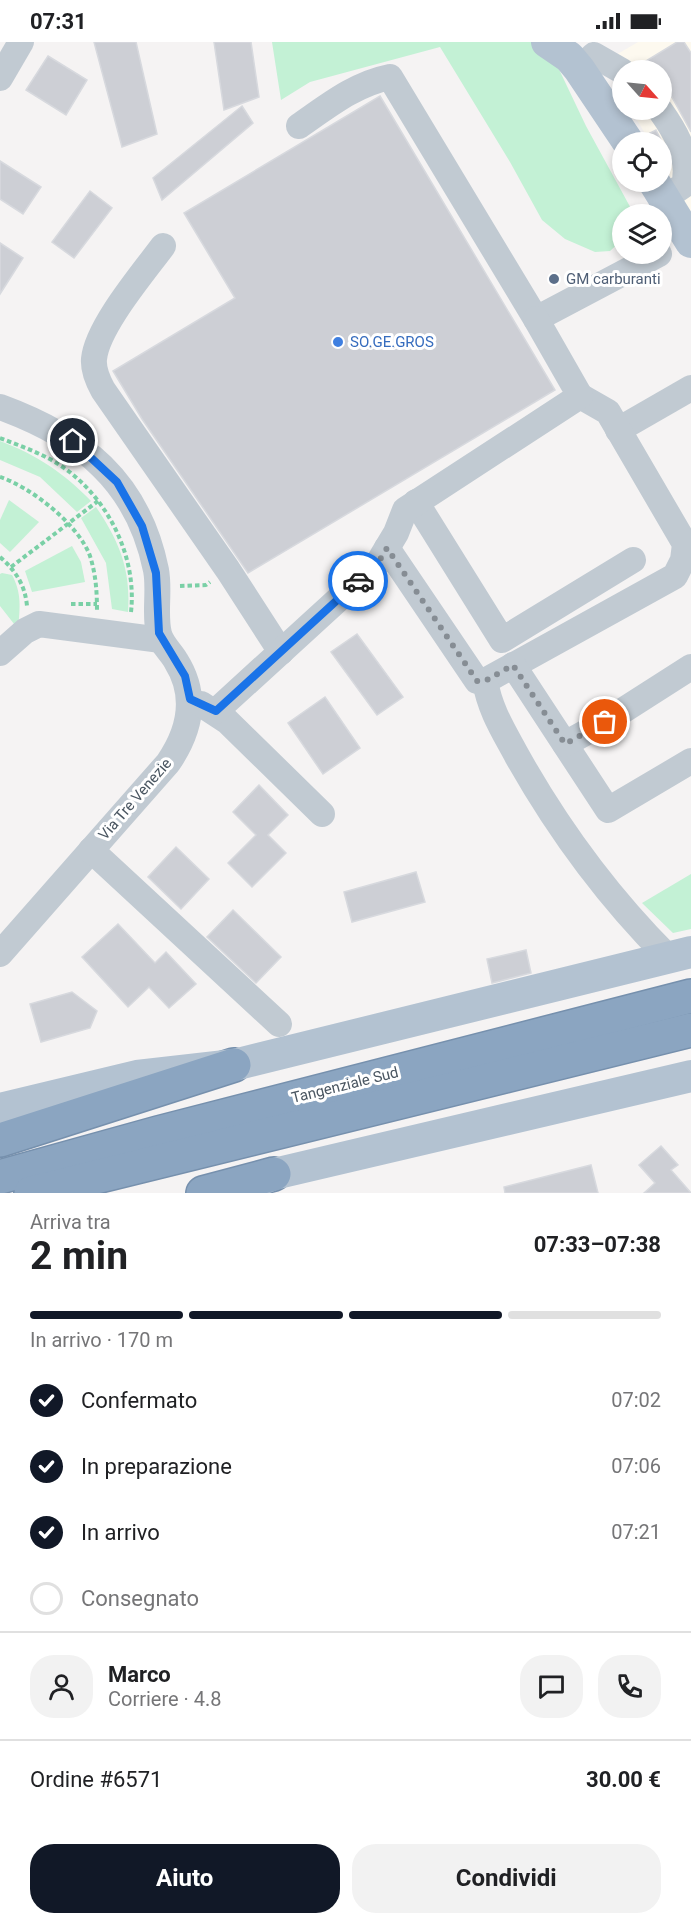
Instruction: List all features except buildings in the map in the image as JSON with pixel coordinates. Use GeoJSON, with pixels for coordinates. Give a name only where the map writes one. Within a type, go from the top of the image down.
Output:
{"type":"FeatureCollection","features":[{"type":"Feature","properties":{"kind":"highway","name":"Tangenziale Sud"},"geometry":{"type":"LineString","coordinates":[[0,1177],[158,1133],[691,996]]}},
{"type":"Feature","properties":{"kind":"highway","name":"Tangenziale Sud"},"geometry":{"type":"LineString","coordinates":[[31,1193],[691,1030]]}},
{"type":"Feature","properties":{"kind":"highway"},"geometry":{"type":"LineString","coordinates":[[0,1140],[234,1065]]}},
{"type":"Feature","properties":{"kind":"highway"},"geometry":{"type":"LineString","coordinates":[[203,1193],[274,1174]]}},
{"type":"Feature","properties":{"kind":"main road"},"geometry":{"type":"LineString","coordinates":[[566,52],[621,132]]}},
{"type":"Feature","properties":{"kind":"main road"},"geometry":{"type":"LineString","coordinates":[[661,192],[675,246]]}},
{"type":"Feature","properties":{"kind":"main road"},"geometry":{"type":"LineString","coordinates":[[0,1110],[137,1076],[234,1065],[679,955]]}},
{"type":"Feature","properties":{"kind":"main road"},"geometry":{"type":"LineString","coordinates":[[226,1193],[274,1174],[691,1076]]}},
{"type":"Feature","properties":{"kind":"street"},"geometry":{"type":"LineString","coordinates":[[0,78],[21,42]]}},
{"type":"Feature","properties":{"kind":"street"},"geometry":{"type":"LineString","coordinates":[[566,52],[594,55],[612,65]]}},
{"type":"Feature","properties":{"kind":"street"},"geometry":{"type":"LineString","coordinates":[[299,126],[347,93],[374,80],[390,77],[580,396],[608,412],[688,549],[675,576],[485,681],[477,681],[387,548]]}},
{"type":"Feature","properties":{"kind":"street"},"geometry":{"type":"LineString","coordinates":[[666,120],[685,151],[688,165],[684,184],[672,187]]}},
{"type":"Feature","properties":{"kind":"street"},"geometry":{"type":"LineString","coordinates":[[163,246],[106,326],[96,349],[95,371],[103,390],[228,570],[281,652]]}},
{"type":"Feature","properties":{"kind":"street"},"geometry":{"type":"LineString","coordinates":[[536,319],[675,246]]}},
{"type":"Feature","properties":{"kind":"street"},"geometry":{"type":"LineString","coordinates":[[618,430],[691,388]]}},
{"type":"Feature","properties":{"kind":"street"},"geometry":{"type":"LineString","coordinates":[[216,711],[378,563],[405,510],[580,396]]}},
{"type":"Feature","properties":{"kind":"street","name":"Via Tre Venezie"},"geometry":{"type":"LineString","coordinates":[[0,407],[73,441],[111,475],[128,497],[142,526],[152,556],[158,586],[158,626],[161,640],[185,676],[190,699],[186,727],[175,752],[0,954]]}},
{"type":"Feature","properties":{"kind":"street"},"geometry":{"type":"LineString","coordinates":[[416,502],[502,640],[633,560]]}},
{"type":"Feature","properties":{"kind":"street"},"geometry":{"type":"LineString","coordinates":[[0,652],[25,631],[39,624],[161,640]]}},
{"type":"Feature","properties":{"kind":"street"},"geometry":{"type":"LineString","coordinates":[[513,665],[608,810],[691,761]]}},
{"type":"Feature","properties":{"kind":"street"},"geometry":{"type":"LineString","coordinates":[[565,744],[605,722],[691,666]]}},
{"type":"Feature","properties":{"kind":"street"},"geometry":{"type":"LineString","coordinates":[[485,681],[489,704],[544,803],[630,920],[679,955]]}},
{"type":"Feature","properties":{"kind":"street"},"geometry":{"type":"LineString","coordinates":[[190,699],[216,711],[321,814]]}},
{"type":"Feature","properties":{"kind":"street"},"geometry":{"type":"LineString","coordinates":[[91,850],[279,1024]]}},
{"type":"Feature","properties":{"kind":"path"},"geometry":{"type":"LineString","coordinates":[[0,438],[29,449],[68,471],[98,501],[118,532],[129,564],[133,595],[131,612]]}},
{"type":"Feature","properties":{"kind":"path"},"geometry":{"type":"LineString","coordinates":[[0,477],[35,494],[68,524],[89,553],[97,584],[97,617]]}},
{"type":"Feature","properties":{"kind":"path"},"geometry":{"type":"LineString","coordinates":[[11,567],[98,501]]}},
{"type":"Feature","properties":{"kind":"path"},"geometry":{"type":"LineString","coordinates":[[0,557],[22,582],[28,604],[25,631]]}},
{"type":"Feature","properties":{"kind":"path"},"geometry":{"type":"LineString","coordinates":[[158,586],[206,585],[228,570]]}},
{"type":"Feature","properties":{"kind":"shaded area"},"geometry":{"type":"Polygon","coordinates":[[[638,42],[691,42],[691,213],[672,180],[672,132],[644,132],[637,120],[672,120],[672,60],[612,60],[612,77],[604,62],[638,42]]]}},
{"type":"Feature","properties":{"kind":"green space"},"geometry":{"type":"Polygon","coordinates":[[[272,42],[546,42],[586,126],[612,174],[612,192],[622,192],[629,204],[612,204],[612,249],[595,252],[565,239],[542,220],[510,162],[440,47],[310,82],[281,100],[272,42]]]}},
{"type":"Feature","properties":{"kind":"green space"},"geometry":{"type":"Polygon","coordinates":[[[0,441],[26,452],[49,466],[91,501],[77,512],[40,477],[0,460],[0,441]]]}},
{"type":"Feature","properties":{"kind":"green space"},"geometry":{"type":"Polygon","coordinates":[[[9,500],[39,522],[10,552],[0,543],[0,520],[9,500]]]}},
{"type":"Feature","properties":{"kind":"green space"},"geometry":{"type":"Polygon","coordinates":[[[96,507],[122,556],[128,582],[128,612],[112,609],[106,563],[81,518],[96,507]]]}},
{"type":"Feature","properties":{"kind":"green space"},"geometry":{"type":"Polygon","coordinates":[[[72,546],[81,562],[85,582],[32,592],[25,571],[72,546]]]}},
{"type":"Feature","properties":{"kind":"green space"},"geometry":{"type":"Polygon","coordinates":[[[0,574],[12,575],[19,595],[18,629],[0,606],[0,574]]]}},
{"type":"Feature","properties":{"kind":"green space"},"geometry":{"type":"Polygon","coordinates":[[[691,874],[691,929],[673,933],[642,903],[691,874]]]}},
{"type":"Feature","properties":{"kind":"way so far"},"geometry":{"type":"LineString","coordinates":[[358,581],[378,563],[387,548],[477,681],[485,681],[513,665],[565,744],[605,722]]}},
{"type":"Feature","properties":{"kind":"place","name":"GM carburanti"},"geometry":{"type":"Point","coordinates":[554,279]}},
{"type":"Feature","properties":{"kind":"place","name":"SO.GE.GROS"},"geometry":{"type":"Point","coordinates":[338,342]}},
{"type":"Feature","properties":{"kind":"route"},"geometry":{"type":"LineString","coordinates":[[73,441],[117,482],[132,504],[142,526],[156,573],[159,633],[161,640],[185,676],[190,699],[216,711],[358,581]]}}]}
